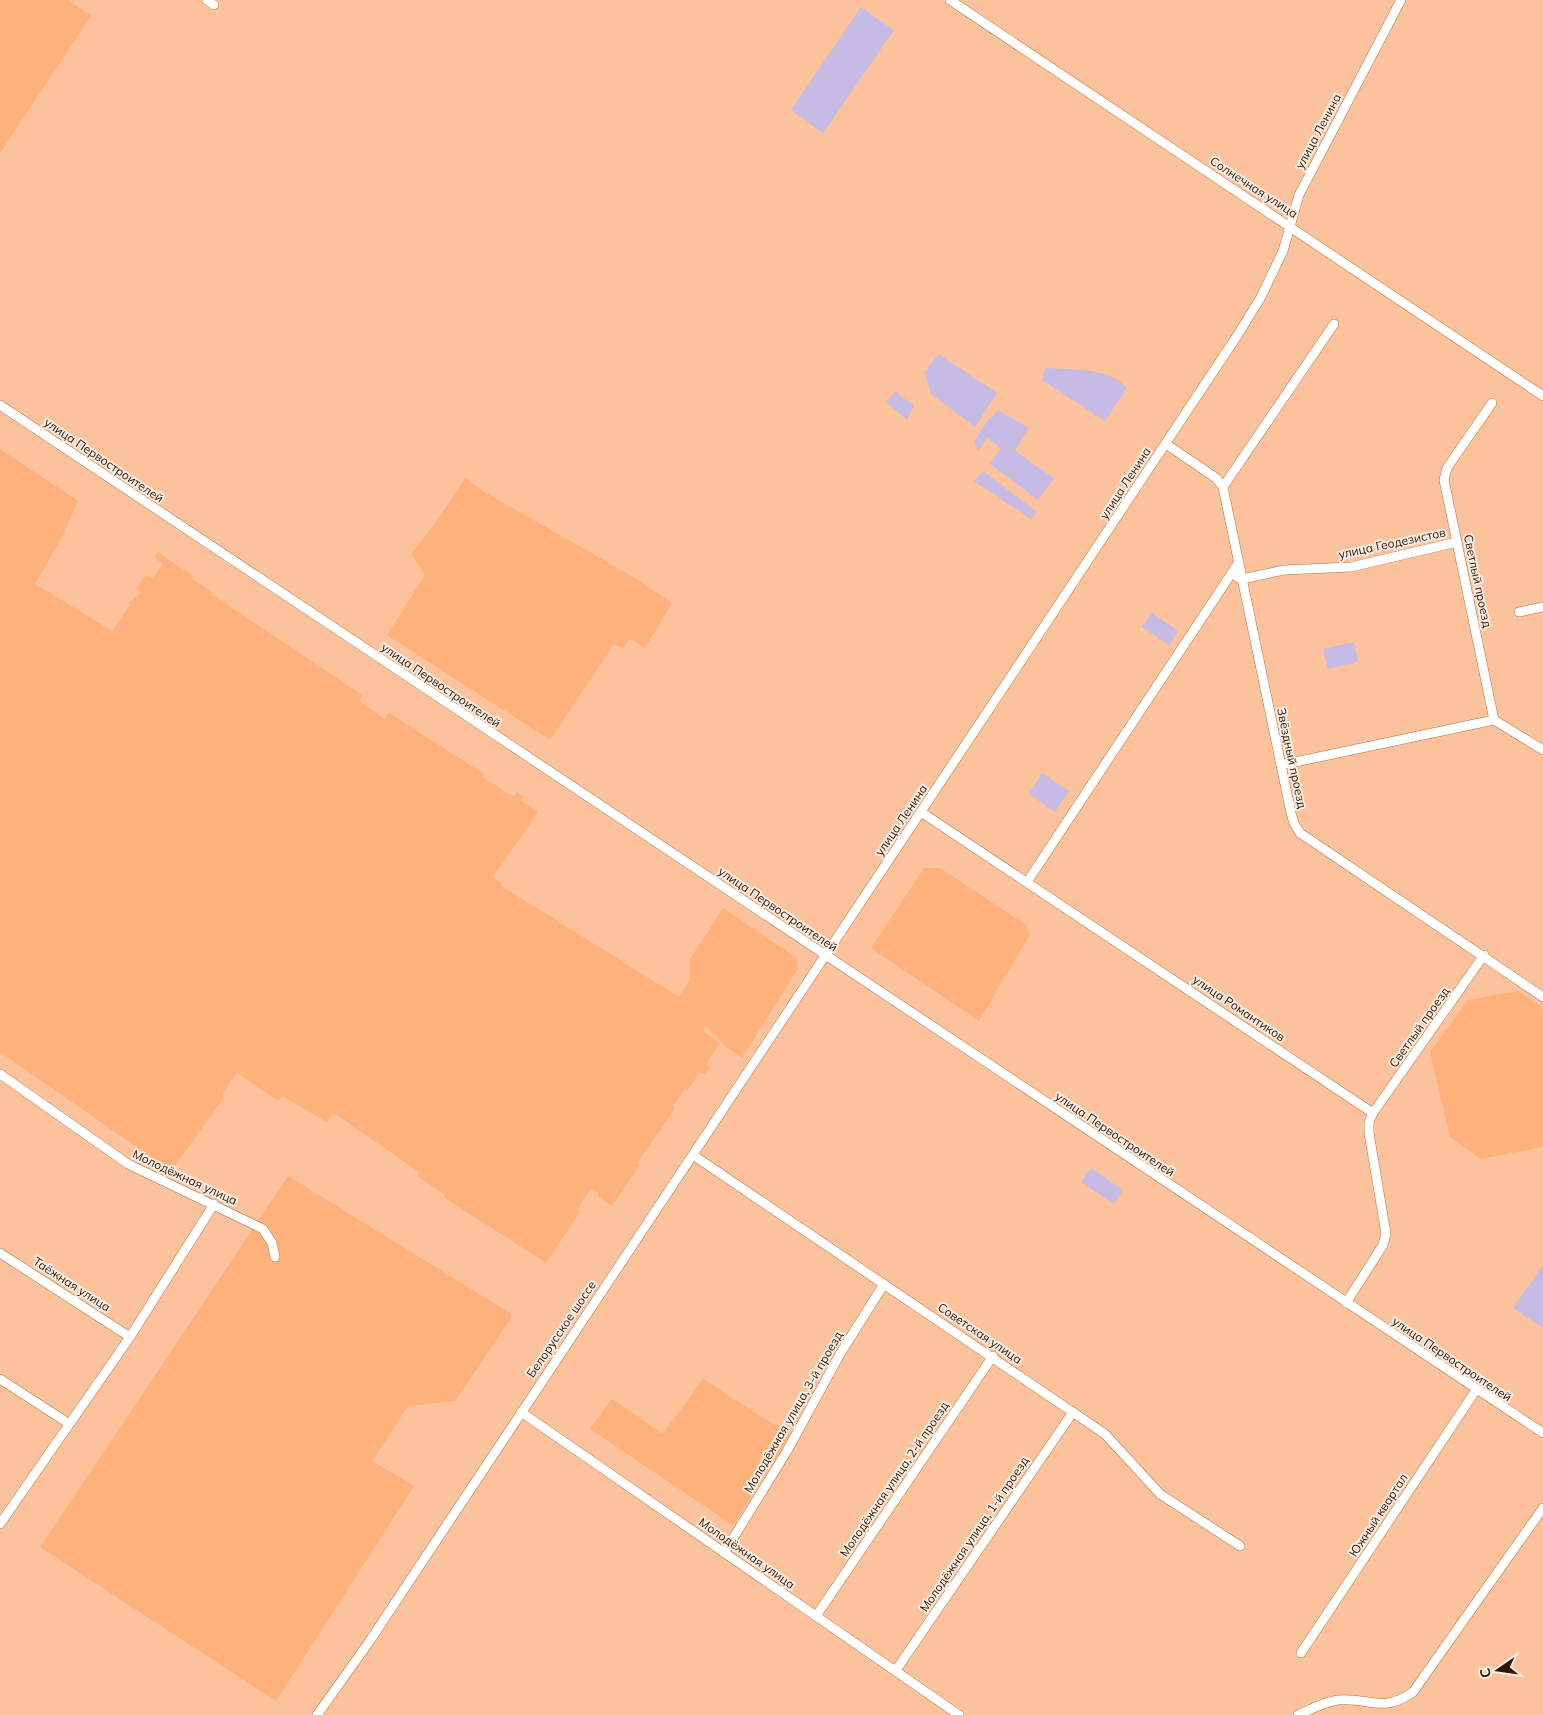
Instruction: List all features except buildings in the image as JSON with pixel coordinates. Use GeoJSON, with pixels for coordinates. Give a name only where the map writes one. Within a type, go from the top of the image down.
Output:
{"type":"FeatureCollection","features":[{"type":"Feature","properties":{"kind":"street","name":"Солнечная улица"},"geometry":{"type":"LineString","coordinates":[[950,0],[1543,396]]}},
{"type":"Feature","properties":{"kind":"street","name":"улица Ленина"},"geometry":{"type":"LineString","coordinates":[[826,956],[1166,444],[1261,297],[1283,251],[1299,194],[1402,0]]}},
{"type":"Feature","properties":{"kind":"street"},"geometry":{"type":"LineString","coordinates":[[1166,444],[1216,478],[1223,487],[1334,324]]}},
{"type":"Feature","properties":{"kind":"street","name":"Светлый проезд"},"geometry":{"type":"LineString","coordinates":[[1492,403],[1445,474],[1457,542],[1494,720]]}},
{"type":"Feature","properties":{"kind":"street","name":"улица Первостроителей"},"geometry":{"type":"LineString","coordinates":[[0,404],[1543,1433]]}},
{"type":"Feature","properties":{"kind":"street","name":"Звёздный проезд"},"geometry":{"type":"LineString","coordinates":[[1223,487],[1280,765],[1294,823],[1300,833],[1484,955],[1543,997]]}},
{"type":"Feature","properties":{"kind":"street","name":"улица Геодезистов"},"geometry":{"type":"LineString","coordinates":[[1242,579],[1284,570],[1351,566],[1457,542]]}},
{"type":"Feature","properties":{"kind":"street"},"geometry":{"type":"LineString","coordinates":[[1027,882],[1238,562]]}},
{"type":"Feature","properties":{"kind":"street"},"geometry":{"type":"LineString","coordinates":[[1231,574],[1242,579]]}},
{"type":"Feature","properties":{"kind":"street"},"geometry":{"type":"LineString","coordinates":[[1519,612],[1543,607]]}},
{"type":"Feature","properties":{"kind":"street"},"geometry":{"type":"LineString","coordinates":[[1280,765],[1494,720],[1543,750]]}},
{"type":"Feature","properties":{"kind":"street","name":"улица Романтиков"},"geometry":{"type":"LineString","coordinates":[[921,812],[1373,1113]]}},
{"type":"Feature","properties":{"kind":"street","name":"Светлый проезд"},"geometry":{"type":"LineString","coordinates":[[1373,1113],[1484,955]]}},
{"type":"Feature","properties":{"kind":"street","name":"Белорусское шоссе"},"geometry":{"type":"LineString","coordinates":[[318,1715],[369,1642],[826,956]]}},
{"type":"Feature","properties":{"kind":"street","name":"Молодёжная улица"},"geometry":{"type":"LineString","coordinates":[[0,1074],[128,1164],[263,1229],[272,1243],[274,1257]]}},
{"type":"Feature","properties":{"kind":"street"},"geometry":{"type":"LineString","coordinates":[[1346,1303],[1384,1245],[1386,1234],[1369,1133],[1369,1122],[1373,1113]]}},
{"type":"Feature","properties":{"kind":"street","name":"Советская улица"},"geometry":{"type":"LineString","coordinates":[[693,1155],[993,1356],[1073,1412],[1114,1442],[1142,1476],[1160,1494],[1240,1546]]}},
{"type":"Feature","properties":{"kind":"street"},"geometry":{"type":"LineString","coordinates":[[0,1524],[4,1510],[130,1337],[214,1204]]}},
{"type":"Feature","properties":{"kind":"street","name":"Таёжная улица"},"geometry":{"type":"LineString","coordinates":[[0,1253],[130,1337]]}},
{"type":"Feature","properties":{"kind":"street","name":"Молодёжная улица, 3-й проезд"},"geometry":{"type":"LineString","coordinates":[[724,1553],[788,1451],[840,1354],[884,1284]]}},
{"type":"Feature","properties":{"kind":"street","name":"Молодёжная улица, 2-й проезд"},"geometry":{"type":"LineString","coordinates":[[816,1616],[993,1356]]}},
{"type":"Feature","properties":{"kind":"street"},"geometry":{"type":"LineString","coordinates":[[0,1379],[68,1424]]}},
{"type":"Feature","properties":{"kind":"street","name":"Южный квартал"},"geometry":{"type":"LineString","coordinates":[[1301,1653],[1476,1390]]}},
{"type":"Feature","properties":{"kind":"street","name":"Молодёжная улица"},"geometry":{"type":"LineString","coordinates":[[521,1412],[959,1715]]}},
{"type":"Feature","properties":{"kind":"street","name":"Молодёжная улица, 1-й проезд"},"geometry":{"type":"LineString","coordinates":[[896,1670],[1073,1412]]}},
{"type":"Feature","properties":{"kind":"street"},"geometry":{"type":"LineString","coordinates":[[1298,1715],[1337,1700],[1374,1705],[1389,1704],[1403,1699],[1413,1692],[1543,1508]]}},
{"type":"Feature","properties":{"kind":"shaded area"},"geometry":{"type":"Polygon","coordinates":[[[0,0],[68,0],[91,16],[0,153],[0,0]]]}},
{"type":"Feature","properties":{"kind":"shaded area"},"geometry":{"type":"Polygon","coordinates":[[[861,7],[894,30],[823,133],[791,110],[861,7]]]}},
{"type":"Feature","properties":{"kind":"shaded area"},"geometry":{"type":"Polygon","coordinates":[[[938,354],[997,393],[975,427],[931,394],[925,372],[938,354]]]}},
{"type":"Feature","properties":{"kind":"shaded area"},"geometry":{"type":"Polygon","coordinates":[[[1045,368],[1100,373],[1119,381],[1127,388],[1105,421],[1042,380],[1045,368]]]}},
{"type":"Feature","properties":{"kind":"shaded area"},"geometry":{"type":"Polygon","coordinates":[[[895,392],[914,405],[907,420],[886,402],[895,392]]]}},
{"type":"Feature","properties":{"kind":"shaded area"},"geometry":{"type":"Polygon","coordinates":[[[998,410],[1029,428],[1015,451],[1054,478],[1038,500],[990,464],[1001,448],[987,438],[978,451],[974,441],[989,419],[998,410]]]}},
{"type":"Feature","properties":{"kind":"shaded area"},"geometry":{"type":"Polygon","coordinates":[[[0,449],[78,501],[61,539],[35,584],[112,631],[130,605],[129,602],[141,593],[137,588],[146,575],[152,579],[163,564],[154,557],[158,552],[193,576],[192,579],[212,592],[211,594],[362,695],[359,701],[385,719],[389,713],[484,774],[483,777],[507,793],[514,796],[517,792],[524,797],[521,801],[538,812],[493,877],[502,883],[501,886],[679,997],[690,980],[690,959],[723,908],[797,958],[798,968],[742,1058],[725,1046],[706,1025],[702,1031],[720,1043],[706,1064],[710,1067],[705,1074],[700,1072],[687,1091],[685,1089],[673,1106],[675,1108],[637,1163],[639,1166],[612,1206],[597,1196],[599,1193],[591,1188],[577,1210],[580,1212],[546,1263],[445,1198],[444,1194],[417,1176],[419,1172],[334,1113],[327,1122],[282,1096],[278,1101],[237,1073],[222,1094],[224,1097],[171,1171],[0,1052],[0,449]]]}},
{"type":"Feature","properties":{"kind":"shaded area"},"geometry":{"type":"Polygon","coordinates":[[[983,471],[1037,512],[1031,519],[974,481],[983,471]]]}},
{"type":"Feature","properties":{"kind":"shaded area"},"geometry":{"type":"Polygon","coordinates":[[[465,478],[483,491],[630,575],[672,603],[645,648],[630,638],[623,649],[614,644],[550,740],[387,635],[425,575],[411,554],[439,518],[465,478]]]}},
{"type":"Feature","properties":{"kind":"shaded area"},"geometry":{"type":"Polygon","coordinates":[[[1152,613],[1178,631],[1169,645],[1142,627],[1152,613]]]}},
{"type":"Feature","properties":{"kind":"shaded area"},"geometry":{"type":"Polygon","coordinates":[[[1354,642],[1358,662],[1328,669],[1323,649],[1354,642]]]}},
{"type":"Feature","properties":{"kind":"shaded area"},"geometry":{"type":"Polygon","coordinates":[[[1042,773],[1069,791],[1055,812],[1029,794],[1042,773]]]}},
{"type":"Feature","properties":{"kind":"shaded area"},"geometry":{"type":"Polygon","coordinates":[[[924,868],[940,868],[1026,925],[1030,934],[979,1021],[871,948],[924,868]]]}},
{"type":"Feature","properties":{"kind":"shaded area"},"geometry":{"type":"Polygon","coordinates":[[[1518,991],[1543,1008],[1543,1147],[1481,1159],[1450,1137],[1430,1052],[1468,1000],[1518,991]]]}},
{"type":"Feature","properties":{"kind":"shaded area"},"geometry":{"type":"Polygon","coordinates":[[[1091,1168],[1123,1190],[1114,1204],[1081,1182],[1091,1168]]]}},
{"type":"Feature","properties":{"kind":"shaded area"},"geometry":{"type":"Polygon","coordinates":[[[288,1176],[513,1315],[455,1401],[408,1406],[372,1461],[414,1486],[276,1701],[40,1547],[288,1176]]]}},
{"type":"Feature","properties":{"kind":"shaded area"},"geometry":{"type":"Polygon","coordinates":[[[1543,1265],[1543,1328],[1513,1308],[1543,1265]]]}},
{"type":"Feature","properties":{"kind":"shaded area"},"geometry":{"type":"Polygon","coordinates":[[[703,1379],[790,1435],[733,1525],[590,1429],[612,1399],[663,1434],[703,1379]]]}}]}
